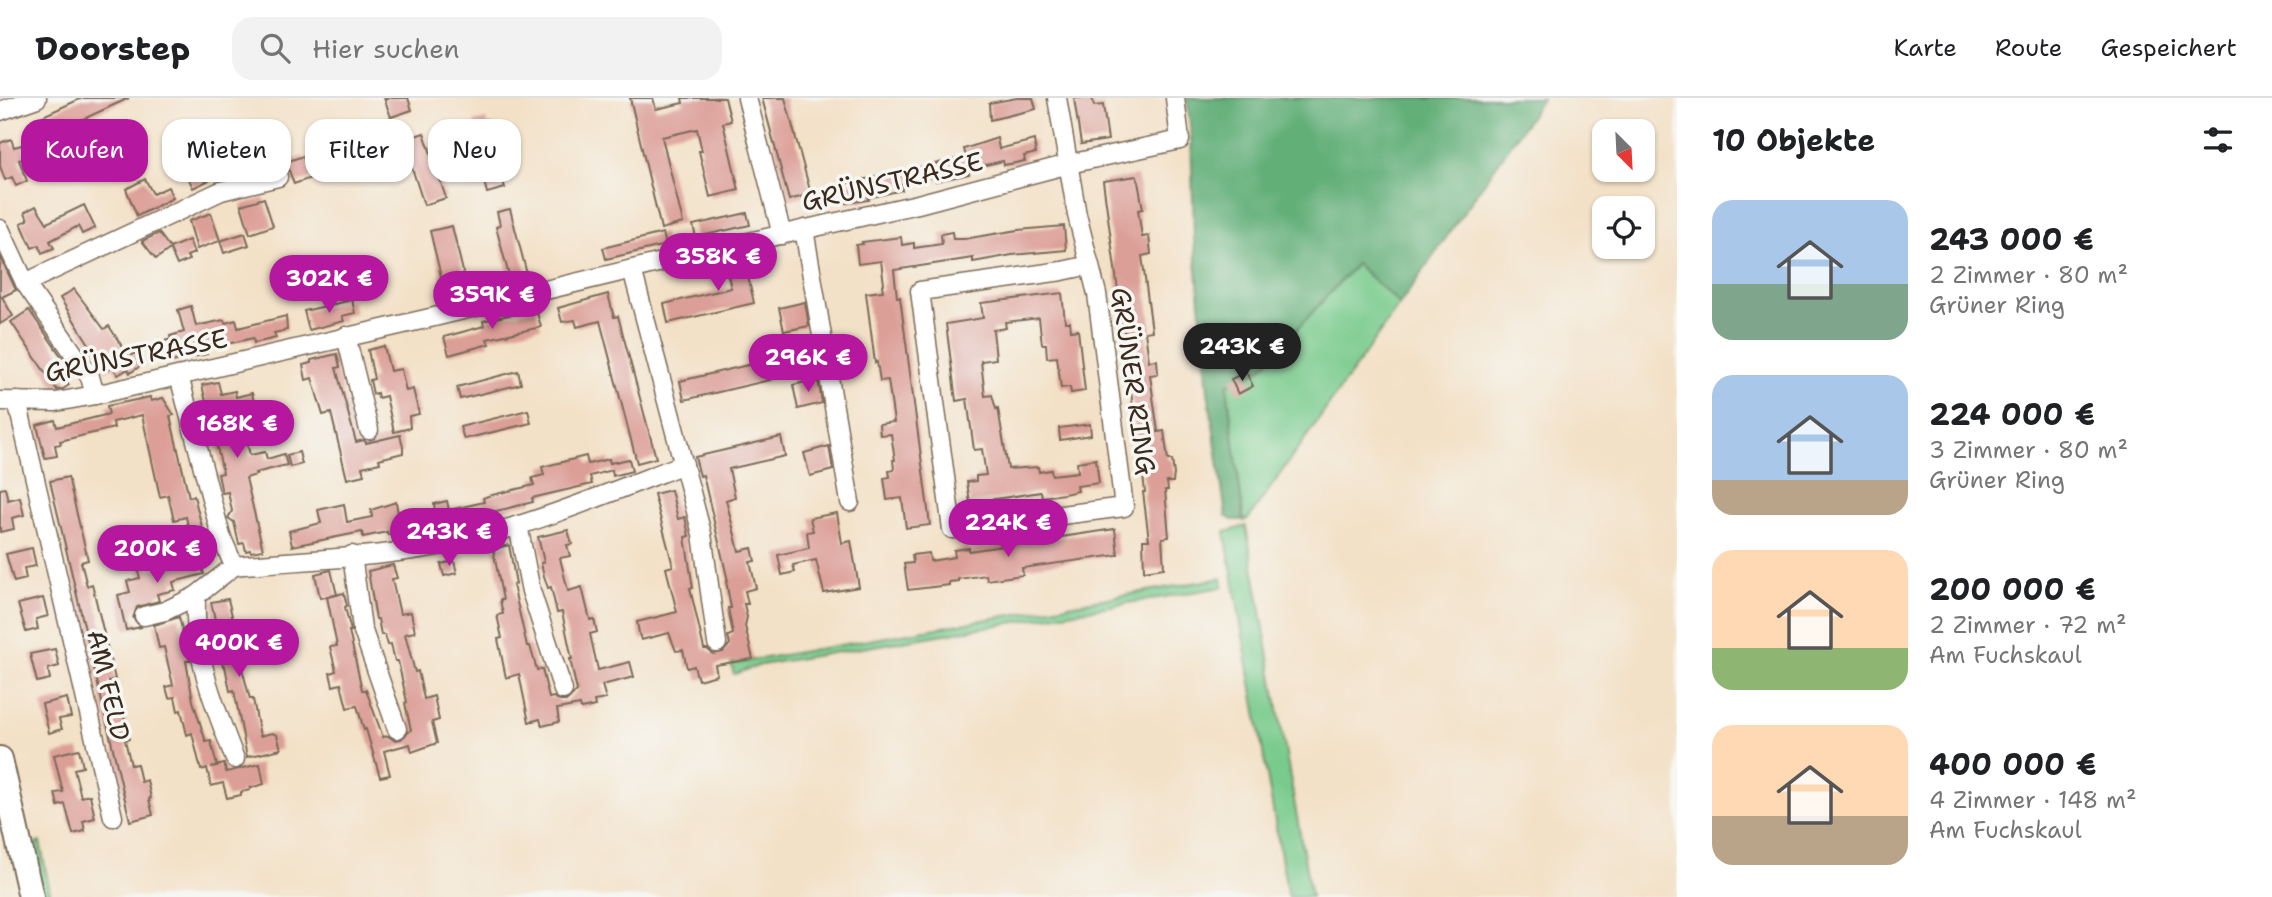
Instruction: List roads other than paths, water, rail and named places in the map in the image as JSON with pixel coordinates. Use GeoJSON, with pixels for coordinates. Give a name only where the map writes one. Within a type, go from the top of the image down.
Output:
{"type":"FeatureCollection","features":[{"type":"Feature","properties":{"kind":"main road"},"geometry":{"type":"LineString","coordinates":[[0,759],[31,897]]}},
{"type":"Feature","properties":{"kind":"street"},"geometry":{"type":"LineString","coordinates":[[0,111],[37,98]]}},
{"type":"Feature","properties":{"kind":"street"},"geometry":{"type":"LineString","coordinates":[[747,98],[782,235]]}},
{"type":"Feature","properties":{"kind":"street","name":"GRÜNER RING"},"geometry":{"type":"LineString","coordinates":[[1057,98],[1077,215],[1090,265],[1097,294],[1124,507],[952,529],[920,290],[1090,265]]}},
{"type":"Feature","properties":{"kind":"street","name":"GRÜNSTRASSE"},"geometry":{"type":"LineString","coordinates":[[9,401],[56,402],[95,395],[804,229],[918,205],[1069,164],[1180,141],[1175,98]]}},
{"type":"Feature","properties":{"kind":"street"},"geometry":{"type":"LineString","coordinates":[[25,283],[221,191],[258,182]]}},
{"type":"Feature","properties":{"kind":"street"},"geometry":{"type":"LineString","coordinates":[[0,229],[25,283],[90,377],[95,395]]}},
{"type":"Feature","properties":{"kind":"street"},"geometry":{"type":"LineString","coordinates":[[804,229],[850,502]]}},
{"type":"Feature","properties":{"kind":"street"},"geometry":{"type":"LineString","coordinates":[[632,269],[702,534],[717,643]]}},
{"type":"Feature","properties":{"kind":"street"},"geometry":{"type":"LineString","coordinates":[[345,336],[369,430]]}},
{"type":"Feature","properties":{"kind":"street"},"geometry":{"type":"LineString","coordinates":[[179,376],[221,536],[234,566]]}},
{"type":"Feature","properties":{"kind":"street","name":"AM FELD"},"geometry":{"type":"LineString","coordinates":[[9,401],[113,817]]}},
{"type":"Feature","properties":{"kind":"street"},"geometry":{"type":"LineString","coordinates":[[144,616],[164,611],[196,596],[234,566],[400,551],[462,541],[603,496],[684,464]]}},
{"type":"Feature","properties":{"kind":"street"},"geometry":{"type":"LineString","coordinates":[[518,525],[531,591],[563,690]]}},
{"type":"Feature","properties":{"kind":"street"},"geometry":{"type":"LineString","coordinates":[[352,555],[362,628],[397,729]]}},
{"type":"Feature","properties":{"kind":"street"},"geometry":{"type":"LineString","coordinates":[[196,596],[195,621],[203,673],[235,759]]}}]}
